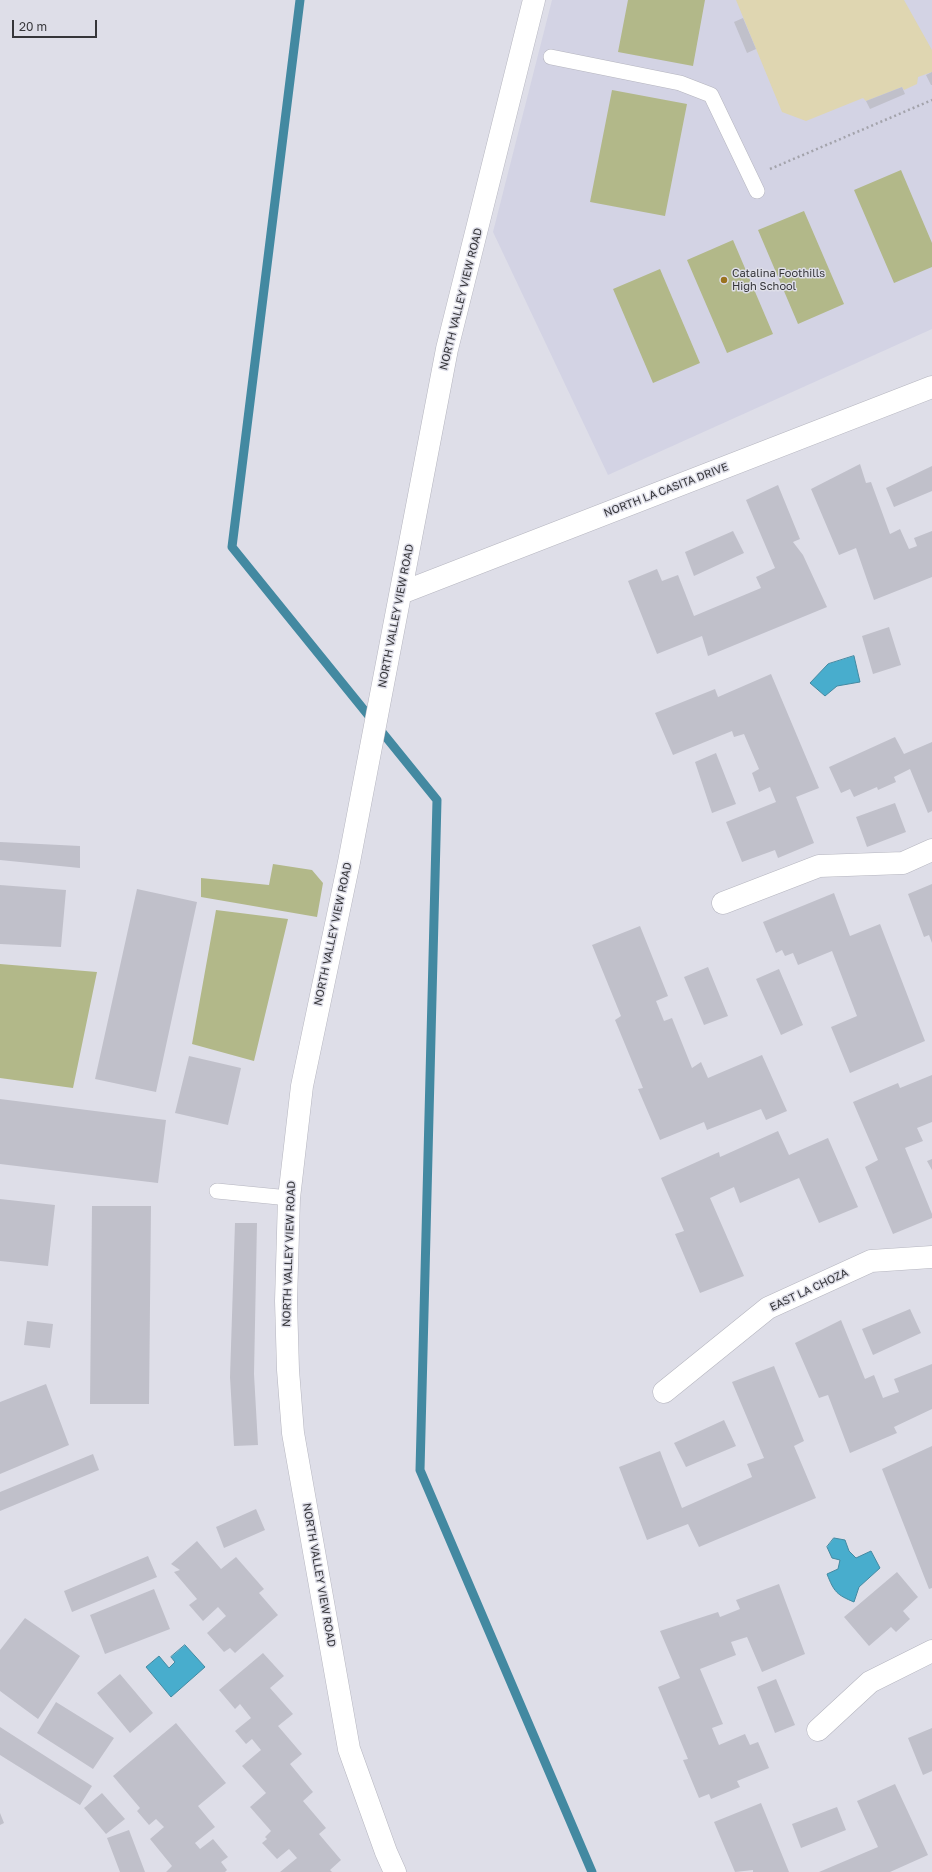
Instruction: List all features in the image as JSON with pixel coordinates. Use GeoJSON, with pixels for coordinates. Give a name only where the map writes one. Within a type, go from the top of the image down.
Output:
{"type":"FeatureCollection","features":[{"type":"Feature","properties":{"kind":"street","name":"NORTH VALLEY VIEW ROAD"},"geometry":{"type":"LineString","coordinates":[[395,1872],[386,1852],[350,1749],[294,1433],[288,1370],[286,1301],[289,1198],[302,1086],[349,862],[447,349],[534,0]]}},
{"type":"Feature","properties":{"kind":"street","name":"NORTH LA CASITA DRIVE"},"geometry":{"type":"LineString","coordinates":[[401,593],[932,387]]}},
{"type":"Feature","properties":{"kind":"street"},"geometry":{"type":"LineString","coordinates":[[723,903],[819,866],[902,863],[932,850]]}},
{"type":"Feature","properties":{"kind":"street","name":"EAST LA CHOZA"},"geometry":{"type":"LineString","coordinates":[[664,1392],[768,1308],[872,1261],[932,1257]]}},
{"type":"Feature","properties":{"kind":"street"},"geometry":{"type":"LineString","coordinates":[[818,1730],[870,1682],[932,1651]]}},
{"type":"Feature","properties":{"kind":"lane"},"geometry":{"type":"LineString","coordinates":[[551,57],[680,83],[710,95],[756,192]]}},
{"type":"Feature","properties":{"kind":"lane"},"geometry":{"type":"LineString","coordinates":[[217,1191],[289,1198]]}},
{"type":"Feature","properties":{"kind":"path"},"geometry":{"type":"LineString","coordinates":[[750,178],[932,100]]}},
{"type":"Feature","properties":{"kind":"shaded area","name":"Catalina Foothills High School"},"geometry":{"type":"Polygon","coordinates":[[[552,0],[932,0],[932,329],[608,475],[493,232],[552,0]]]}},
{"type":"Feature","properties":{"kind":"green space"},"geometry":{"type":"Polygon","coordinates":[[[628,0],[705,0],[693,66],[618,52],[628,0]]]}},
{"type":"Feature","properties":{"kind":"green space"},"geometry":{"type":"Polygon","coordinates":[[[612,90],[687,104],[665,216],[590,202],[612,90]]]}},
{"type":"Feature","properties":{"kind":"green space"},"geometry":{"type":"Polygon","coordinates":[[[901,170],[932,243],[932,267],[894,283],[854,190],[901,170]]]}},
{"type":"Feature","properties":{"kind":"green space"},"geometry":{"type":"Polygon","coordinates":[[[804,211],[844,304],[798,324],[758,230],[804,211]]]}},
{"type":"Feature","properties":{"kind":"green space"},"geometry":{"type":"Polygon","coordinates":[[[733,240],[773,334],[727,353],[687,260],[733,240]]]}},
{"type":"Feature","properties":{"kind":"green space"},"geometry":{"type":"Polygon","coordinates":[[[660,269],[700,363],[653,383],[613,289],[660,269]]]}},
{"type":"Feature","properties":{"kind":"green space"},"geometry":{"type":"Polygon","coordinates":[[[273,864],[312,870],[323,883],[317,917],[201,897],[201,878],[269,885],[273,864]]]}},
{"type":"Feature","properties":{"kind":"green space"},"geometry":{"type":"Polygon","coordinates":[[[216,910],[288,919],[254,1061],[192,1044],[216,910]]]}},
{"type":"Feature","properties":{"kind":"green space"},"geometry":{"type":"Polygon","coordinates":[[[0,964],[97,972],[73,1088],[0,1078],[0,964]]]}},
{"type":"Feature","properties":{"kind":"sand"},"geometry":{"type":"Polygon","coordinates":[[[736,0],[904,0],[932,50],[932,72],[918,77],[917,84],[904,90],[902,87],[866,101],[863,98],[806,121],[782,112],[736,0]]]}},
{"type":"Feature","properties":{"kind":"water"},"geometry":{"type":"Polygon","coordinates":[[[854,656],[860,682],[837,686],[825,696],[810,683],[828,664],[854,656]]]}},
{"type":"Feature","properties":{"kind":"water"},"geometry":{"type":"Polygon","coordinates":[[[834,1538],[845,1540],[849,1551],[856,1558],[871,1551],[880,1568],[859,1587],[854,1602],[840,1595],[834,1589],[827,1574],[838,1569],[840,1560],[832,1558],[827,1547],[834,1538]]]}},
{"type":"Feature","properties":{"kind":"water"},"geometry":{"type":"Polygon","coordinates":[[[185,1645],[205,1667],[171,1697],[146,1667],[159,1656],[169,1668],[175,1662],[171,1657],[185,1645]]]}},
{"type":"Feature","properties":{"kind":"building"},"geometry":{"type":"Polygon","coordinates":[[[743,18],[756,49],[747,53],[734,22],[743,18]]]}},
{"type":"Feature","properties":{"kind":"building"},"geometry":{"type":"Polygon","coordinates":[[[932,72],[932,85],[931,85],[926,75],[932,72]]]}},
{"type":"Feature","properties":{"kind":"building"},"geometry":{"type":"Polygon","coordinates":[[[902,87],[905,94],[870,109],[866,101],[902,87]]]}},
{"type":"Feature","properties":{"kind":"building"},"geometry":{"type":"Polygon","coordinates":[[[860,464],[866,483],[871,482],[890,534],[900,529],[909,549],[917,546],[914,538],[932,531],[932,577],[874,600],[856,548],[839,555],[811,489],[860,464]]]}},
{"type":"Feature","properties":{"kind":"building"},"geometry":{"type":"Polygon","coordinates":[[[932,466],[932,491],[894,507],[886,488],[932,466]]]}},
{"type":"Feature","properties":{"kind":"building"},"geometry":{"type":"Polygon","coordinates":[[[778,485],[800,539],[793,542],[803,555],[827,607],[708,656],[702,636],[657,654],[628,581],[657,569],[662,581],[678,575],[694,616],[761,588],[756,577],[775,568],[746,500],[778,485]]]}},
{"type":"Feature","properties":{"kind":"building"},"geometry":{"type":"Polygon","coordinates":[[[733,531],[744,553],[694,576],[685,552],[733,531]]]}},
{"type":"Feature","properties":{"kind":"building"},"geometry":{"type":"Polygon","coordinates":[[[889,627],[901,665],[873,674],[862,636],[889,627]]]}},
{"type":"Feature","properties":{"kind":"building"},"geometry":{"type":"Polygon","coordinates":[[[771,674],[819,788],[796,797],[814,843],[778,858],[775,850],[742,862],[726,822],[776,802],[770,787],[759,792],[752,773],[759,769],[744,734],[734,737],[732,731],[673,755],[655,713],[715,689],[718,697],[771,674]]]}},
{"type":"Feature","properties":{"kind":"building"},"geometry":{"type":"Polygon","coordinates":[[[895,737],[904,754],[932,742],[932,811],[928,813],[910,769],[894,777],[896,782],[878,790],[877,787],[854,797],[850,789],[841,793],[829,767],[895,737]]]}},
{"type":"Feature","properties":{"kind":"building"},"geometry":{"type":"Polygon","coordinates":[[[716,753],[736,804],[712,813],[695,762],[716,753]]]}},
{"type":"Feature","properties":{"kind":"building"},"geometry":{"type":"Polygon","coordinates":[[[895,803],[906,832],[867,847],[856,817],[895,803]]]}},
{"type":"Feature","properties":{"kind":"building"},"geometry":{"type":"Polygon","coordinates":[[[0,842],[80,846],[80,868],[0,860],[0,842]]]}},
{"type":"Feature","properties":{"kind":"building"},"geometry":{"type":"Polygon","coordinates":[[[932,884],[932,943],[929,935],[924,937],[908,894],[932,884]]]}},
{"type":"Feature","properties":{"kind":"building"},"geometry":{"type":"Polygon","coordinates":[[[0,885],[66,890],[61,947],[0,944],[0,885]]]}},
{"type":"Feature","properties":{"kind":"building"},"geometry":{"type":"Polygon","coordinates":[[[137,889],[197,902],[156,1092],[95,1079],[137,889]]]}},
{"type":"Feature","properties":{"kind":"building"},"geometry":{"type":"Polygon","coordinates":[[[834,893],[850,936],[880,924],[925,1041],[850,1073],[831,1027],[857,1016],[832,951],[798,965],[793,953],[785,956],[782,950],[776,953],[763,922],[834,893]]]}},
{"type":"Feature","properties":{"kind":"building"},"geometry":{"type":"Polygon","coordinates":[[[640,926],[668,996],[656,1001],[664,1021],[672,1018],[692,1068],[701,1062],[708,1078],[762,1055],[787,1111],[766,1120],[761,1109],[707,1130],[704,1122],[660,1140],[638,1089],[643,1088],[615,1020],[621,1016],[592,945],[640,926]]]}},
{"type":"Feature","properties":{"kind":"building"},"geometry":{"type":"Polygon","coordinates":[[[708,967],[728,1016],[704,1025],[684,977],[708,967]]]}},
{"type":"Feature","properties":{"kind":"building"},"geometry":{"type":"Polygon","coordinates":[[[779,969],[803,1025],[781,1035],[756,979],[779,969]]]}},
{"type":"Feature","properties":{"kind":"building"},"geometry":{"type":"Polygon","coordinates":[[[189,1056],[241,1068],[228,1125],[175,1113],[189,1056]]]}},
{"type":"Feature","properties":{"kind":"building"},"geometry":{"type":"Polygon","coordinates":[[[932,1075],[932,1122],[917,1128],[923,1141],[905,1148],[932,1214],[932,1218],[893,1234],[865,1167],[878,1160],[853,1102],[898,1083],[900,1088],[932,1075]]]}},
{"type":"Feature","properties":{"kind":"building"},"geometry":{"type":"Polygon","coordinates":[[[0,1099],[166,1120],[158,1183],[0,1164],[0,1099]]]}},
{"type":"Feature","properties":{"kind":"building"},"geometry":{"type":"Polygon","coordinates":[[[778,1131],[789,1155],[828,1138],[858,1207],[819,1223],[799,1178],[740,1203],[734,1187],[710,1198],[744,1276],[700,1293],[675,1234],[684,1231],[661,1178],[719,1152],[720,1157],[778,1131]]]}},
{"type":"Feature","properties":{"kind":"building"},"geometry":{"type":"Polygon","coordinates":[[[932,1159],[932,1170],[927,1161],[932,1159]]]}},
{"type":"Feature","properties":{"kind":"building"},"geometry":{"type":"Polygon","coordinates":[[[0,1199],[55,1205],[48,1266],[0,1261],[0,1199]]]}},
{"type":"Feature","properties":{"kind":"building"},"geometry":{"type":"Polygon","coordinates":[[[92,1206],[151,1206],[149,1404],[90,1404],[92,1206]]]}},
{"type":"Feature","properties":{"kind":"building"},"geometry":{"type":"Polygon","coordinates":[[[235,1223],[257,1223],[254,1374],[258,1445],[234,1446],[230,1377],[235,1223]]]}},
{"type":"Feature","properties":{"kind":"building"},"geometry":{"type":"Polygon","coordinates":[[[910,1309],[921,1333],[873,1355],[862,1329],[910,1309]]]}},
{"type":"Feature","properties":{"kind":"building"},"geometry":{"type":"Polygon","coordinates":[[[841,1320],[865,1379],[874,1375],[883,1398],[899,1392],[894,1379],[932,1364],[932,1409],[894,1427],[897,1433],[850,1453],[828,1395],[819,1398],[795,1343],[841,1320]]]}},
{"type":"Feature","properties":{"kind":"building"},"geometry":{"type":"Polygon","coordinates":[[[27,1321],[53,1324],[50,1348],[24,1345],[27,1321]]]}},
{"type":"Feature","properties":{"kind":"building"},"geometry":{"type":"Polygon","coordinates":[[[774,1366],[804,1441],[794,1446],[816,1498],[699,1547],[688,1524],[647,1540],[619,1467],[660,1451],[682,1508],[752,1477],[747,1464],[764,1458],[732,1382],[774,1366]]]}},
{"type":"Feature","properties":{"kind":"building"},"geometry":{"type":"Polygon","coordinates":[[[46,1384],[69,1445],[0,1474],[0,1402],[46,1384]]]}},
{"type":"Feature","properties":{"kind":"building"},"geometry":{"type":"Polygon","coordinates":[[[724,1420],[736,1446],[686,1467],[674,1443],[724,1420]]]}},
{"type":"Feature","properties":{"kind":"building"},"geometry":{"type":"Polygon","coordinates":[[[932,1446],[932,1588],[929,1589],[882,1469],[932,1446]]]}},
{"type":"Feature","properties":{"kind":"building"},"geometry":{"type":"Polygon","coordinates":[[[93,1454],[99,1470],[0,1511],[0,1492],[93,1454]]]}},
{"type":"Feature","properties":{"kind":"building"},"geometry":{"type":"Polygon","coordinates":[[[256,1509],[265,1530],[224,1548],[216,1527],[256,1509]]]}},
{"type":"Feature","properties":{"kind":"building"},"geometry":{"type":"Polygon","coordinates":[[[197,1541],[221,1569],[236,1557],[264,1589],[259,1593],[278,1615],[235,1653],[230,1648],[224,1652],[207,1633],[226,1616],[218,1607],[203,1621],[189,1605],[197,1599],[174,1572],[180,1570],[171,1564],[197,1541]]]}},
{"type":"Feature","properties":{"kind":"building"},"geometry":{"type":"Polygon","coordinates":[[[148,1556],[157,1577],[72,1612],[64,1591],[148,1556]]]}},
{"type":"Feature","properties":{"kind":"building"},"geometry":{"type":"Polygon","coordinates":[[[897,1572],[918,1597],[903,1611],[910,1619],[896,1632],[891,1627],[869,1646],[844,1617],[897,1572]]]}},
{"type":"Feature","properties":{"kind":"building"},"geometry":{"type":"Polygon","coordinates":[[[779,1584],[805,1654],[762,1672],[747,1637],[731,1642],[736,1655],[700,1669],[723,1724],[712,1728],[719,1745],[745,1734],[750,1745],[758,1742],[769,1768],[737,1781],[740,1787],[711,1799],[709,1794],[699,1798],[683,1760],[688,1759],[658,1687],[680,1678],[660,1631],[718,1612],[720,1617],[740,1609],[736,1600],[779,1584]]]}},
{"type":"Feature","properties":{"kind":"building"},"geometry":{"type":"Polygon","coordinates":[[[154,1589],[170,1629],[105,1654],[90,1615],[154,1589]]]}},
{"type":"Feature","properties":{"kind":"building"},"geometry":{"type":"Polygon","coordinates":[[[25,1618],[80,1656],[38,1719],[0,1691],[0,1650],[25,1618]]]}},
{"type":"Feature","properties":{"kind":"building"},"geometry":{"type":"Polygon","coordinates":[[[263,1653],[284,1676],[270,1688],[293,1714],[278,1726],[302,1754],[290,1764],[313,1792],[303,1801],[326,1828],[319,1834],[341,1860],[330,1870],[332,1872],[280,1872],[297,1858],[289,1849],[277,1859],[262,1843],[267,1839],[265,1837],[271,1831],[250,1807],[266,1793],[242,1766],[261,1750],[252,1739],[246,1744],[235,1731],[251,1718],[240,1704],[235,1709],[219,1690],[263,1653]]]}},
{"type":"Feature","properties":{"kind":"building"},"geometry":{"type":"Polygon","coordinates":[[[120,1674],[153,1713],[130,1733],[97,1693],[120,1674]]]}},
{"type":"Feature","properties":{"kind":"building"},"geometry":{"type":"Polygon","coordinates":[[[776,1679],[795,1725],[775,1733],[757,1687],[776,1679]]]}},
{"type":"Feature","properties":{"kind":"building"},"geometry":{"type":"Polygon","coordinates":[[[56,1702],[114,1738],[93,1769],[37,1733],[56,1702]]]}},
{"type":"Feature","properties":{"kind":"building"},"geometry":{"type":"Polygon","coordinates":[[[176,1723],[226,1783],[198,1806],[215,1827],[195,1843],[200,1849],[213,1839],[228,1857],[221,1862],[227,1870],[225,1872],[166,1872],[172,1866],[150,1839],[164,1827],[156,1819],[149,1825],[137,1811],[140,1808],[113,1776],[176,1723]]]}},
{"type":"Feature","properties":{"kind":"building"},"geometry":{"type":"Polygon","coordinates":[[[0,1727],[92,1786],[80,1805],[0,1755],[0,1727]]]}},
{"type":"Feature","properties":{"kind":"building"},"geometry":{"type":"Polygon","coordinates":[[[932,1728],[932,1771],[923,1775],[908,1738],[932,1728]]]}},
{"type":"Feature","properties":{"kind":"building"},"geometry":{"type":"Polygon","coordinates":[[[895,1784],[928,1855],[890,1872],[819,1872],[878,1847],[857,1801],[895,1784]]]}},
{"type":"Feature","properties":{"kind":"building"},"geometry":{"type":"Polygon","coordinates":[[[102,1793],[125,1819],[106,1834],[84,1808],[102,1793]]]}},
{"type":"Feature","properties":{"kind":"building"},"geometry":{"type":"Polygon","coordinates":[[[761,1803],[789,1872],[753,1872],[753,1870],[735,1872],[714,1822],[761,1803]]]}},
{"type":"Feature","properties":{"kind":"building"},"geometry":{"type":"Polygon","coordinates":[[[837,1807],[846,1830],[801,1848],[792,1824],[837,1807]]]}},
{"type":"Feature","properties":{"kind":"building"},"geometry":{"type":"Polygon","coordinates":[[[0,1813],[4,1823],[0,1825],[0,1813]]]}},
{"type":"Feature","properties":{"kind":"building"},"geometry":{"type":"Polygon","coordinates":[[[129,1830],[145,1872],[120,1872],[107,1838],[129,1830]]]}},
{"type":"Feature","properties":{"kind":"waterway"},"geometry":{"type":"LineString","coordinates":[[300,0],[232,547],[437,800],[420,1470],[592,1872]]}},
{"type":"Feature","properties":{"kind":"place","name":"Catalina Foothills High School"},"geometry":{"type":"Point","coordinates":[724,280]}}]}
